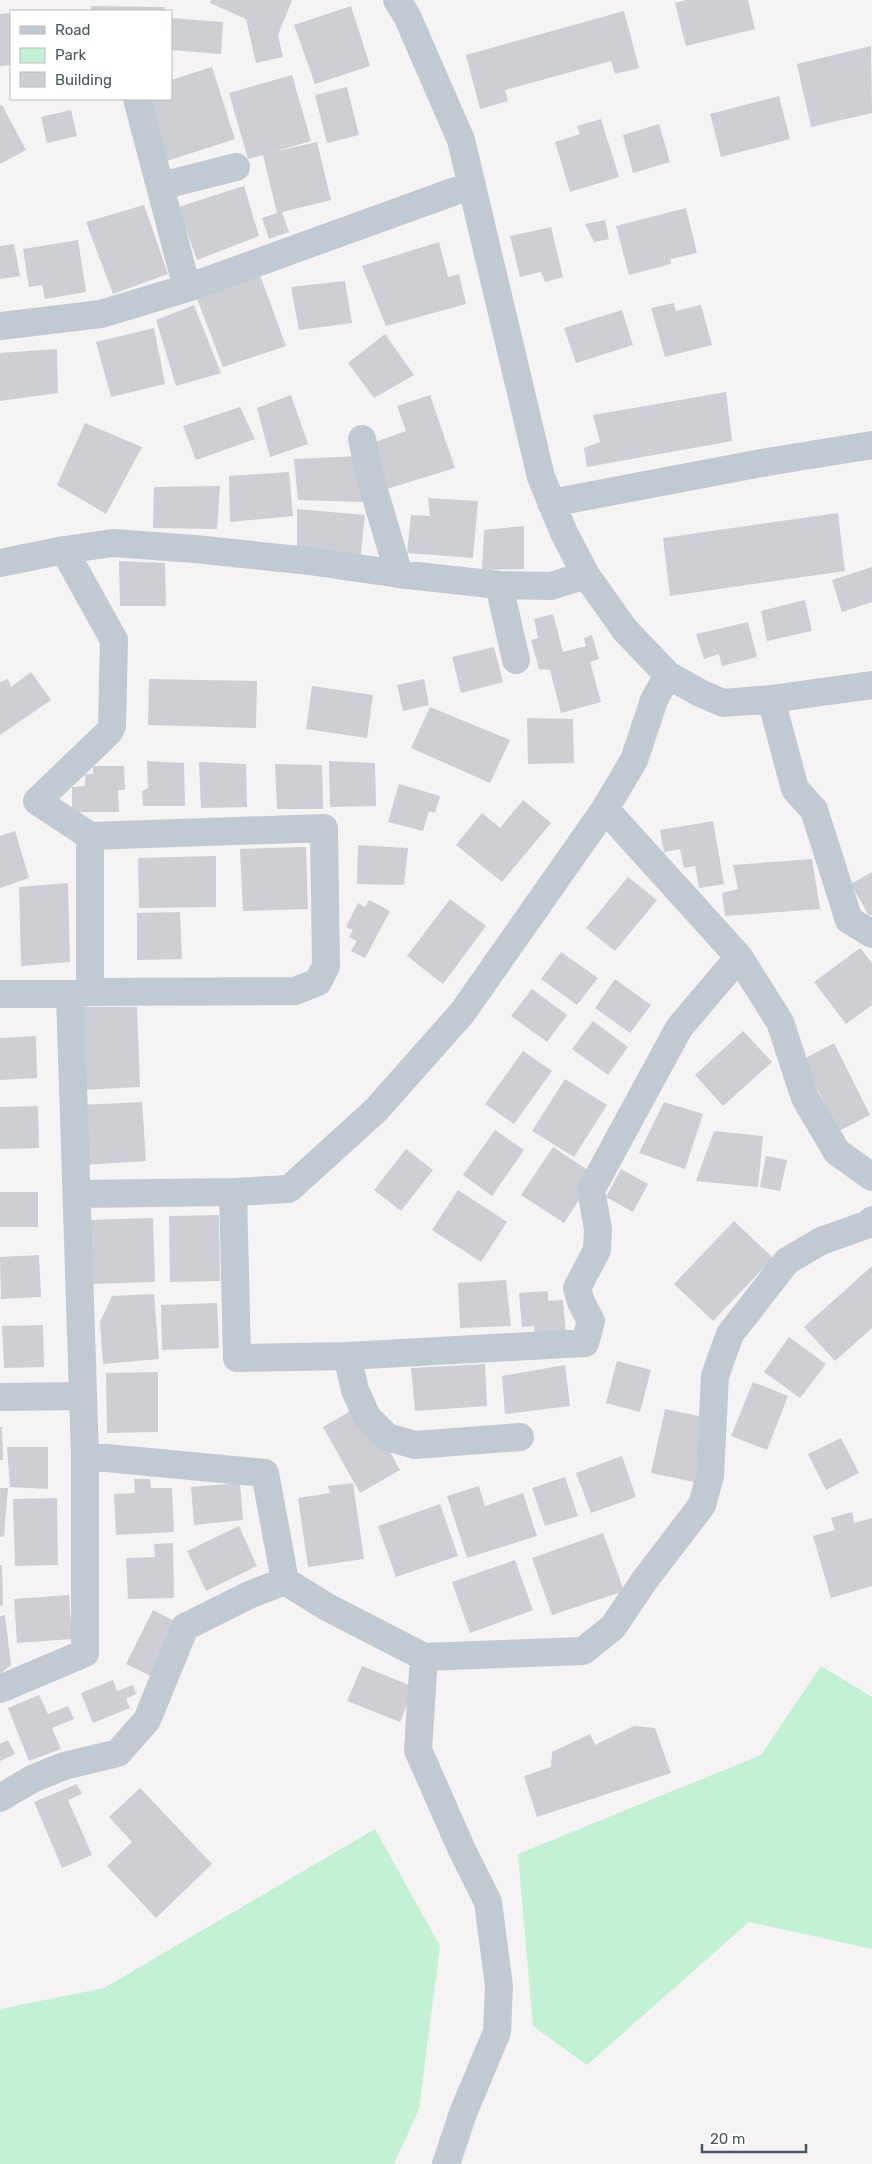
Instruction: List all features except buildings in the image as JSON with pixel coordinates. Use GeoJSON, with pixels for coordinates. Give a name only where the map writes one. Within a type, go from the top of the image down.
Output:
{"type":"FeatureCollection","features":[{"type":"Feature","properties":{"kind":"street"},"geometry":{"type":"LineString","coordinates":[[397,0],[407,16],[461,140],[541,477],[551,503],[586,575],[625,630],[668,675],[700,693],[723,703],[863,687]]}},
{"type":"Feature","properties":{"kind":"street"},"geometry":{"type":"LineString","coordinates":[[137,100],[188,288]]}},
{"type":"Feature","properties":{"kind":"street"},"geometry":{"type":"LineString","coordinates":[[161,186],[236,167]]}},
{"type":"Feature","properties":{"kind":"street"},"geometry":{"type":"LineString","coordinates":[[0,326],[101,314],[188,288],[472,185]]}},
{"type":"Feature","properties":{"kind":"street"},"geometry":{"type":"LineString","coordinates":[[362,439],[372,484],[399,574]]}},
{"type":"Feature","properties":{"kind":"street"},"geometry":{"type":"LineString","coordinates":[[551,503],[757,463],[872,445]]}},
{"type":"Feature","properties":{"kind":"street"},"geometry":{"type":"LineString","coordinates":[[0,563],[64,550],[113,543],[195,549],[309,561],[499,586],[551,586],[586,575]]}},
{"type":"Feature","properties":{"kind":"street"},"geometry":{"type":"LineString","coordinates":[[0,994],[295,991],[318,982],[326,966],[324,828],[90,836],[36,801],[110,732],[112,726],[114,640],[64,550]]}},
{"type":"Feature","properties":{"kind":"street"},"geometry":{"type":"LineString","coordinates":[[499,586],[516,660]]}},
{"type":"Feature","properties":{"kind":"street"},"geometry":{"type":"LineString","coordinates":[[77,1194],[233,1192],[289,1189],[376,1110],[462,1013],[604,809],[634,760],[654,700],[668,675]]}},
{"type":"Feature","properties":{"kind":"street"},"geometry":{"type":"LineString","coordinates":[[771,699],[795,789],[814,810],[849,920],[872,934]]}},
{"type":"Feature","properties":{"kind":"street"},"geometry":{"type":"LineString","coordinates":[[604,809],[739,957],[780,1022],[805,1098],[837,1152],[872,1177]]}},
{"type":"Feature","properties":{"kind":"street"},"geometry":{"type":"LineString","coordinates":[[0,1689],[85,1653],[85,1456],[77,1194],[80,993],[90,836]]}},
{"type":"Feature","properties":{"kind":"street"},"geometry":{"type":"LineString","coordinates":[[233,1192],[237,1358],[347,1356],[586,1343],[590,1320],[581,1302],[577,1288],[597,1250],[598,1230],[591,1190],[679,1028],[739,957]]}},
{"type":"Feature","properties":{"kind":"street"},"geometry":{"type":"LineString","coordinates":[[85,1456],[265,1473],[285,1580],[327,1607],[424,1656],[583,1651],[613,1627],[644,1581],[702,1505],[710,1476],[715,1376],[730,1334],[787,1261],[821,1241],[869,1224],[872,1220]]}},
{"type":"Feature","properties":{"kind":"street"},"geometry":{"type":"LineString","coordinates":[[347,1356],[354,1390],[367,1417],[387,1437],[415,1445],[520,1437]]}},
{"type":"Feature","properties":{"kind":"street"},"geometry":{"type":"LineString","coordinates":[[0,1397],[83,1396]]}},
{"type":"Feature","properties":{"kind":"street"},"geometry":{"type":"LineString","coordinates":[[0,1798],[32,1779],[64,1766],[118,1753],[148,1720],[185,1627],[249,1595],[285,1580]]}},
{"type":"Feature","properties":{"kind":"street"},"geometry":{"type":"LineString","coordinates":[[424,1656],[418,1750],[462,1850],[488,1902],[499,1986],[497,2032],[463,2113],[446,2164]]}},
{"type":"Feature","properties":{"kind":"green space"},"geometry":{"type":"Polygon","coordinates":[[[821,1666],[872,1697],[872,1949],[749,1922],[587,2065],[533,2026],[518,1854],[761,1755],[821,1666]]]}},
{"type":"Feature","properties":{"kind":"green space"},"geometry":{"type":"Polygon","coordinates":[[[375,1829],[440,1946],[419,2109],[394,2164],[0,2164],[0,2009],[104,1988],[375,1829]]]}}]}
